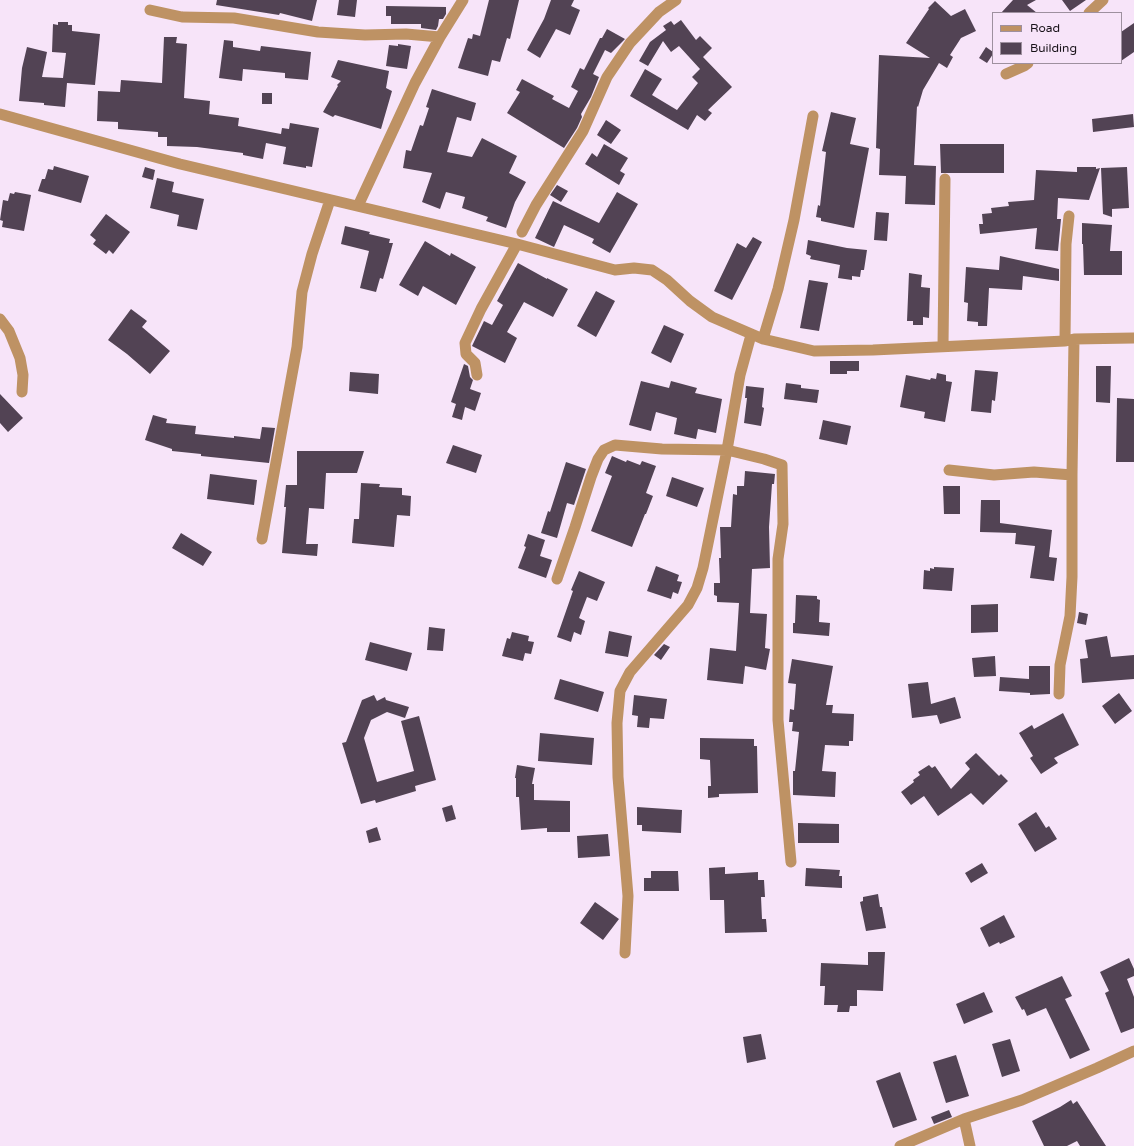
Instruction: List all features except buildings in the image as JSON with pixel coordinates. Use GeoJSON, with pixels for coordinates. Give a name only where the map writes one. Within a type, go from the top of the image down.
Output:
{"type":"FeatureCollection","features":[{"type":"Feature","properties":{"kind":"street"},"geometry":{"type":"LineString","coordinates":[[358,206],[415,83],[462,0]]}},
{"type":"Feature","properties":{"kind":"street"},"geometry":{"type":"LineString","coordinates":[[522,232],[536,206],[584,131],[607,77],[630,43],[659,12],[676,0]]}},
{"type":"Feature","properties":{"kind":"street"},"geometry":{"type":"LineString","coordinates":[[1089,12],[1103,0]]}},
{"type":"Feature","properties":{"kind":"street"},"geometry":{"type":"LineString","coordinates":[[150,10],[182,17],[234,18],[318,32],[366,35],[406,34],[440,37]]}},
{"type":"Feature","properties":{"kind":"street"},"geometry":{"type":"LineString","coordinates":[[1006,74],[1027,64]]}},
{"type":"Feature","properties":{"kind":"street"},"geometry":{"type":"LineString","coordinates":[[0,114],[180,164],[517,244],[615,270],[634,268],[652,270],[667,280],[690,301],[712,317],[763,339],[814,350],[873,350],[1134,338]]}},
{"type":"Feature","properties":{"kind":"street"},"geometry":{"type":"LineString","coordinates":[[763,339],[778,289],[794,220],[813,116]]}},
{"type":"Feature","properties":{"kind":"street"},"geometry":{"type":"LineString","coordinates":[[943,346],[945,179]]}},
{"type":"Feature","properties":{"kind":"street"},"geometry":{"type":"LineString","coordinates":[[262,539],[297,347],[302,292],[312,254],[330,200]]}},
{"type":"Feature","properties":{"kind":"street"},"geometry":{"type":"LineString","coordinates":[[1059,694],[1060,665],[1070,616],[1072,577],[1072,475],[1066,244],[1069,216]]}},
{"type":"Feature","properties":{"kind":"street"},"geometry":{"type":"LineString","coordinates":[[477,375],[475,363],[466,354],[465,343],[478,315],[517,244]]}},
{"type":"Feature","properties":{"kind":"street"},"geometry":{"type":"LineString","coordinates":[[0,319],[10,331],[20,358],[23,375],[22,392]]}},
{"type":"Feature","properties":{"kind":"street"},"geometry":{"type":"LineString","coordinates":[[625,954],[628,896],[618,777],[617,723],[620,691],[630,672],[688,605],[697,588],[703,568],[727,450],[740,375],[751,335]]}},
{"type":"Feature","properties":{"kind":"street"},"geometry":{"type":"LineString","coordinates":[[557,580],[591,476],[598,459],[604,450],[615,445],[662,449],[727,450],[782,465],[783,524],[778,560],[778,720],[791,862]]}},
{"type":"Feature","properties":{"kind":"street"},"geometry":{"type":"LineString","coordinates":[[949,470],[994,475],[1034,472],[1072,475]]}},
{"type":"Feature","properties":{"kind":"street"},"geometry":{"type":"LineString","coordinates":[[900,1146],[964,1119],[1022,1100],[1134,1051]]}},
{"type":"Feature","properties":{"kind":"street"},"geometry":{"type":"LineString","coordinates":[[964,1119],[970,1146]]}}]}
